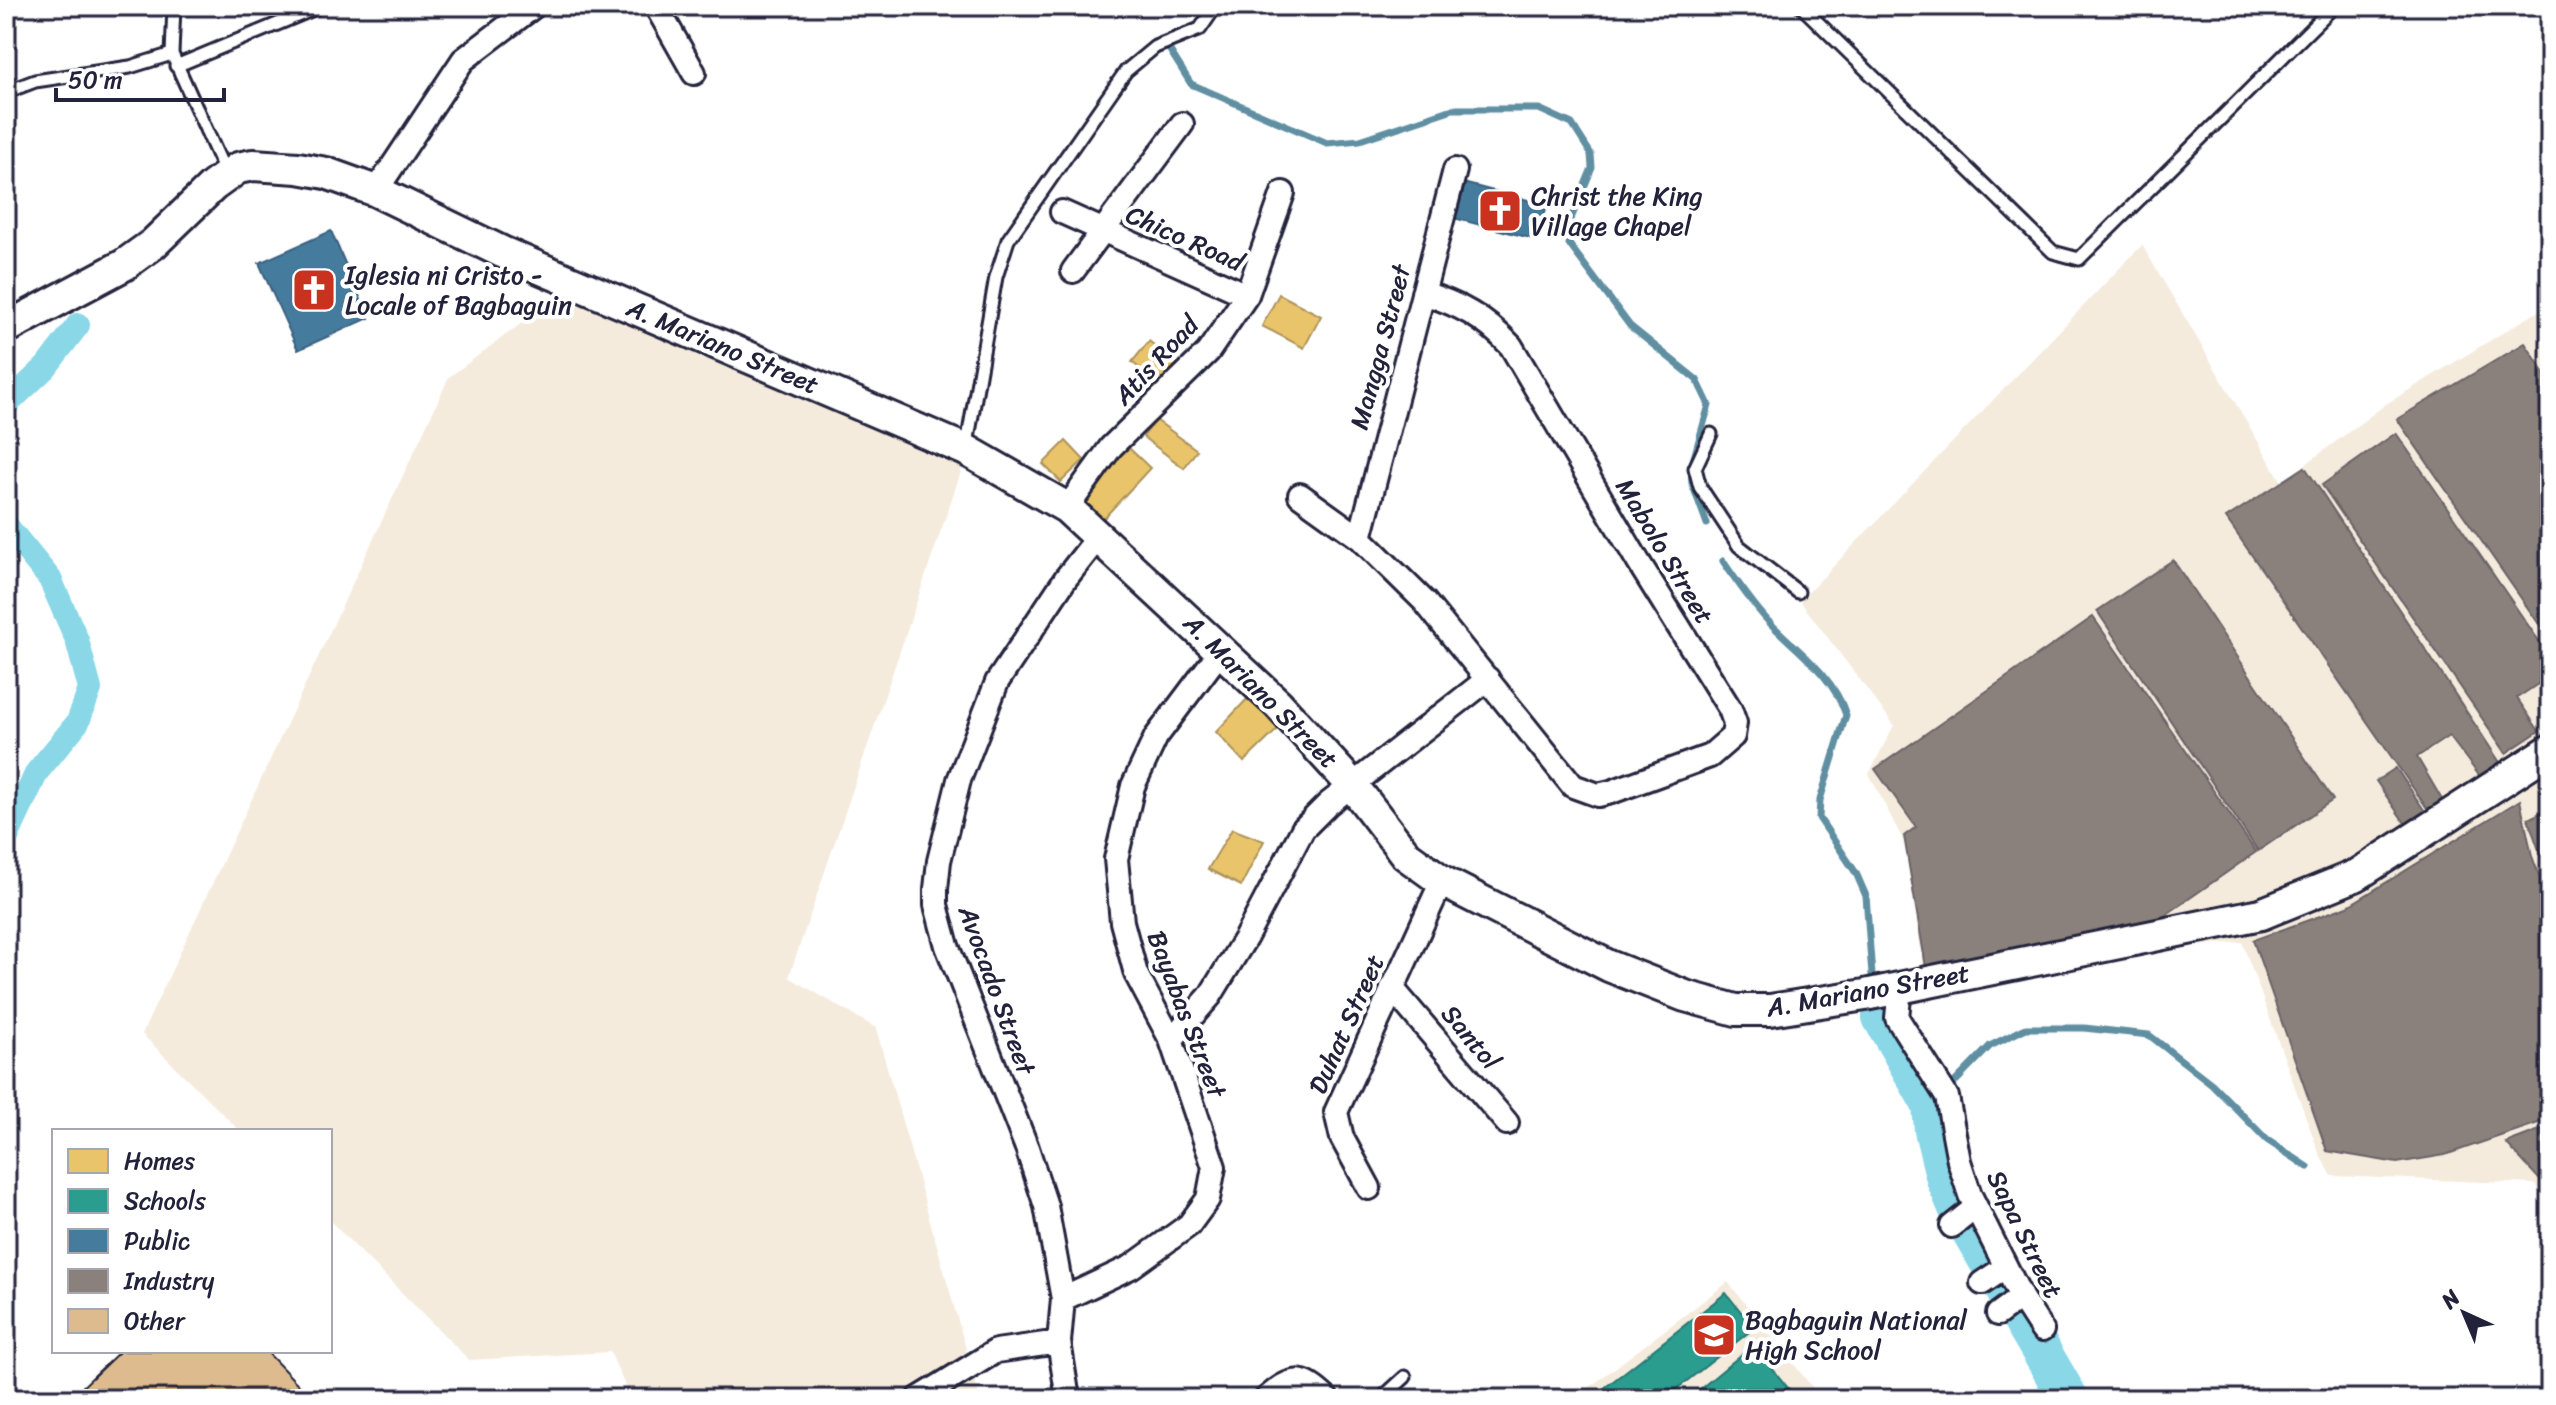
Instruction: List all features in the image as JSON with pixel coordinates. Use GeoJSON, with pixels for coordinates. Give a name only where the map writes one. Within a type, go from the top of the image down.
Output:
{"type":"FeatureCollection","features":[{"type":"Feature","properties":{"kind":"street"},"geometry":{"type":"LineString","coordinates":[[376,191],[463,60],[534,6]]}},
{"type":"Feature","properties":{"kind":"street"},"geometry":{"type":"LineString","coordinates":[[656,6],[694,73]]}},
{"type":"Feature","properties":{"kind":"street","name":"Chico Road"},"geometry":{"type":"LineString","coordinates":[[1073,271],[1182,124]]}},
{"type":"Feature","properties":{"kind":"street","name":"A. Mariano Street"},"geometry":{"type":"LineString","coordinates":[[226,174],[253,165],[277,166],[326,173],[376,191],[502,252],[966,450],[1067,508],[1222,649],[1353,786],[1406,855],[1442,881],[1609,966],[1685,996],[1736,1010],[1770,1010],[1886,991],[2261,914],[2357,875],[2550,750]]}},
{"type":"Feature","properties":{"kind":"street","name":"Mangga Street"},"geometry":{"type":"LineString","coordinates":[[1360,538],[1455,170]]}},
{"type":"Feature","properties":{"kind":"street"},"geometry":{"type":"LineString","coordinates":[[6,328],[124,265],[162,236],[226,174]]}},
{"type":"Feature","properties":{"kind":"street","name":"Atis Road"},"geometry":{"type":"LineString","coordinates":[[1067,508],[1111,447],[1208,352],[1247,295],[1283,193]]}},
{"type":"Feature","properties":{"kind":"street"},"geometry":{"type":"LineString","coordinates":[[1062,212],[1102,232]]}},
{"type":"Feature","properties":{"kind":"street","name":"Chico Road"},"geometry":{"type":"LineString","coordinates":[[1102,232],[1247,295]]}},
{"type":"Feature","properties":{"kind":"street","name":"Mabolo Street"},"geometry":{"type":"LineString","coordinates":[[1423,293],[1470,310],[1492,326],[1511,346],[1639,563],[1730,709],[1735,723],[1733,736],[1710,756],[1611,792],[1598,795],[1585,792],[1563,775],[1488,679]]}},
{"type":"Feature","properties":{"kind":"street"},"geometry":{"type":"LineString","coordinates":[[1171,1040],[1210,996],[1246,937],[1303,829],[1328,804],[1488,679],[1425,602],[1360,538],[1300,495]]}},
{"type":"Feature","properties":{"kind":"street","name":"Avocado Street"},"geometry":{"type":"LineString","coordinates":[[1068,1399],[1059,1342],[1063,1299],[1046,1206],[1027,1148],[947,946],[936,905],[936,889],[959,780],[997,682],[1058,589],[1099,536]]}},
{"type":"Feature","properties":{"kind":"street","name":"Bayabas Street"},"geometry":{"type":"LineString","coordinates":[[1063,1299],[1131,1267],[1189,1225],[1208,1199],[1214,1167],[1171,1040],[1136,974],[1122,922],[1116,859],[1133,786],[1156,737],[1222,649]]}},
{"type":"Feature","properties":{"kind":"street","name":"Duhat Street"},"geometry":{"type":"LineString","coordinates":[[1369,1188],[1342,1138],[1336,1112],[1442,881]]}},
{"type":"Feature","properties":{"kind":"street","name":"Santol"},"geometry":{"type":"LineString","coordinates":[[1392,988],[1507,1123]]}},
{"type":"Feature","properties":{"kind":"street","name":"Sapa Street"},"geometry":{"type":"LineString","coordinates":[[1886,991],[1897,1018],[1947,1097],[1965,1215],[2010,1305],[2042,1330]]}},
{"type":"Feature","properties":{"kind":"street"},"geometry":{"type":"LineString","coordinates":[[918,1399],[996,1351],[1059,1342]]}},
{"type":"Feature","properties":{"kind":"street"},"geometry":{"type":"LineString","coordinates":[[1266,1399],[1282,1385],[1298,1380],[1313,1385],[1327,1399]]}},
{"type":"Feature","properties":{"kind":"lane"},"geometry":{"type":"LineString","coordinates":[[174,6],[174,60],[226,174]]}},
{"type":"Feature","properties":{"kind":"lane"},"geometry":{"type":"LineString","coordinates":[[6,92],[67,74],[174,60],[321,6]]}},
{"type":"Feature","properties":{"kind":"lane"},"geometry":{"type":"LineString","coordinates":[[966,450],[996,277],[1008,240],[1126,71],[1155,47],[1200,29],[1216,6]]}},
{"type":"Feature","properties":{"kind":"lane"},"geometry":{"type":"LineString","coordinates":[[1801,6],[2053,252],[2079,259],[2334,6]]}},
{"type":"Feature","properties":{"kind":"lane"},"geometry":{"type":"LineString","coordinates":[[1711,434],[1695,468],[1700,487],[1739,546],[1798,592]]}},
{"type":"Feature","properties":{"kind":"lane"},"geometry":{"type":"LineString","coordinates":[[1381,1399],[1405,1377]]}},
{"type":"Feature","properties":{"kind":"shaded area"},"geometry":{"type":"Polygon","coordinates":[[[2142,245],[2282,482],[2386,404],[2550,304],[2550,1202],[2534,1184],[2332,1176],[2319,1153],[2242,942],[2059,956],[1925,978],[1905,844],[1869,774],[1894,725],[1800,601],[2142,245]]]}},
{"type":"Feature","properties":{"kind":"shaded area"},"geometry":{"type":"Polygon","coordinates":[[[561,294],[965,460],[789,977],[876,1028],[980,1399],[631,1399],[610,1352],[469,1360],[332,1223],[332,1129],[238,1129],[142,1034],[449,377],[561,294]]]}},
{"type":"Feature","properties":{"kind":"shaded area","name":"Bagbaguin National High School"},"geometry":{"type":"Polygon","coordinates":[[[1728,1282],[1813,1388],[1800,1399],[1574,1399],[1728,1282]]]}},
{"type":"Feature","properties":{"kind":"building: Homes"},"geometry":{"type":"Polygon","coordinates":[[[1279,294],[1321,316],[1304,348],[1262,326],[1279,294]]]}},
{"type":"Feature","properties":{"kind":"building: Homes"},"geometry":{"type":"Polygon","coordinates":[[[1149,341],[1178,365],[1161,386],[1132,362],[1149,341]]]}},
{"type":"Feature","properties":{"kind":"building: Homes"},"geometry":{"type":"Polygon","coordinates":[[[1156,420],[1197,450],[1184,468],[1143,437],[1156,420]]]}},
{"type":"Feature","properties":{"kind":"building: Homes"},"geometry":{"type":"Polygon","coordinates":[[[1066,441],[1084,460],[1061,482],[1043,464],[1066,441]]]}},
{"type":"Feature","properties":{"kind":"building: Homes"},"geometry":{"type":"Polygon","coordinates":[[[1128,447],[1150,468],[1103,519],[1081,498],[1128,447]]]}},
{"type":"Feature","properties":{"kind":"building: Homes"},"geometry":{"type":"Polygon","coordinates":[[[1249,697],[1280,727],[1244,762],[1216,732],[1249,697]]]}},
{"type":"Feature","properties":{"kind":"building: Homes"},"geometry":{"type":"Polygon","coordinates":[[[1232,829],[1264,841],[1241,886],[1208,869],[1232,829]]]}},
{"type":"Feature","properties":{"kind":"building: Schools"},"geometry":{"type":"Polygon","coordinates":[[[1726,1293],[1754,1328],[1664,1399],[1602,1399],[1598,1393],[1726,1293]]]}},
{"type":"Feature","properties":{"kind":"building: Schools"},"geometry":{"type":"Polygon","coordinates":[[[1753,1345],[1793,1394],[1787,1399],[1688,1399],[1753,1345]]]}},
{"type":"Feature","properties":{"kind":"building: Public","name":"Christ the King Village Chapel"},"geometry":{"type":"Polygon","coordinates":[[[1463,183],[1547,205],[1538,240],[1454,218],[1463,183]]]}},
{"type":"Feature","properties":{"kind":"building: Public","name":"Iglesia ni Cristo - Locale of Bagbaguin"},"geometry":{"type":"Polygon","coordinates":[[[331,231],[369,318],[298,350],[259,263],[331,231]]]}},
{"type":"Feature","properties":{"kind":"building: Industry"},"geometry":{"type":"Polygon","coordinates":[[[2525,343],[2550,381],[2550,640],[2397,419],[2525,343]]]}},
{"type":"Feature","properties":{"kind":"building: Industry"},"geometry":{"type":"Polygon","coordinates":[[[2396,433],[2550,657],[2550,676],[2517,698],[2539,731],[2506,753],[2322,485],[2396,433]]]}},
{"type":"Feature","properties":{"kind":"building: Industry"},"geometry":{"type":"Polygon","coordinates":[[[2305,467],[2501,764],[2481,778],[2449,736],[2417,757],[2444,803],[2429,811],[2226,518],[2305,467]]]}},
{"type":"Feature","properties":{"kind":"building: Industry"},"geometry":{"type":"Polygon","coordinates":[[[2173,560],[2333,800],[2258,851],[2097,611],[2173,560]]]}},
{"type":"Feature","properties":{"kind":"building: Industry"},"geometry":{"type":"Polygon","coordinates":[[[2093,617],[2256,852],[2154,923],[1926,967],[1904,836],[1916,827],[1875,769],[2093,617]]]}},
{"type":"Feature","properties":{"kind":"building: Industry"},"geometry":{"type":"Polygon","coordinates":[[[2396,768],[2426,813],[2407,826],[2376,781],[2396,768]]]}},
{"type":"Feature","properties":{"kind":"building: Industry"},"geometry":{"type":"Polygon","coordinates":[[[2520,800],[2532,856],[2550,906],[2550,1119],[2445,1155],[2397,1163],[2327,1151],[2253,940],[2348,906],[2520,800]]]}},
{"type":"Feature","properties":{"kind":"building: Industry"},"geometry":{"type":"Polygon","coordinates":[[[2550,808],[2550,881],[2528,819],[2550,808]]]}},
{"type":"Feature","properties":{"kind":"building: Industry"},"geometry":{"type":"Polygon","coordinates":[[[2550,1126],[2550,1191],[2506,1143],[2550,1126]]]}},
{"type":"Feature","properties":{"kind":"building: Other"},"geometry":{"type":"Polygon","coordinates":[[[118,1353],[268,1353],[312,1399],[76,1399],[73,1396],[118,1353]]]}},
{"type":"Feature","properties":{"kind":"waterway"},"geometry":{"type":"LineString","coordinates":[[1169,49],[1191,84],[1327,143],[1360,140],[1453,109],[1539,109],[1572,124],[1591,154],[1592,168],[1570,221],[1569,244],[1630,326],[1697,380],[1709,405],[1691,468],[1692,483],[1707,524]]}},
{"type":"Feature","properties":{"kind":"waterway"},"geometry":{"type":"LineString","coordinates":[[6,405],[46,367],[78,325]]}},
{"type":"Feature","properties":{"kind":"waterway"},"geometry":{"type":"LineString","coordinates":[[6,525],[50,579],[77,640],[90,689],[78,722],[37,772],[6,839]]}},
{"type":"Feature","properties":{"kind":"waterway"},"geometry":{"type":"LineString","coordinates":[[1723,561],[1768,621],[1823,675],[1846,715],[1820,800],[1819,818],[1856,873],[1866,896],[1873,988]]}},
{"type":"Feature","properties":{"kind":"waterway"},"geometry":{"type":"LineString","coordinates":[[1877,1000],[1882,1017]]}},
{"type":"Feature","properties":{"kind":"waterway"},"geometry":{"type":"LineString","coordinates":[[1882,1017],[1932,1105]]}},
{"type":"Feature","properties":{"kind":"waterway"},"geometry":{"type":"LineString","coordinates":[[1955,1082],[1990,1046],[2026,1028],[2084,1028],[2149,1035],[2212,1084],[2267,1140],[2308,1167]]}},
{"type":"Feature","properties":{"kind":"waterway"},"geometry":{"type":"LineString","coordinates":[[1940,1096],[1932,1105],[1934,1130],[1946,1179],[1959,1210],[2069,1399]]}},
{"type":"Feature","properties":{"kind":"place","name":"Christ the King Village Chapel"},"geometry":{"type":"Point","coordinates":[1500,211]}},
{"type":"Feature","properties":{"kind":"place","name":"Iglesia ni Cristo - Locale of Bagbaguin"},"geometry":{"type":"Point","coordinates":[314,290]}},
{"type":"Feature","properties":{"kind":"place","name":"Bagbaguin National High School"},"geometry":{"type":"Point","coordinates":[1714,1335]}}]}
